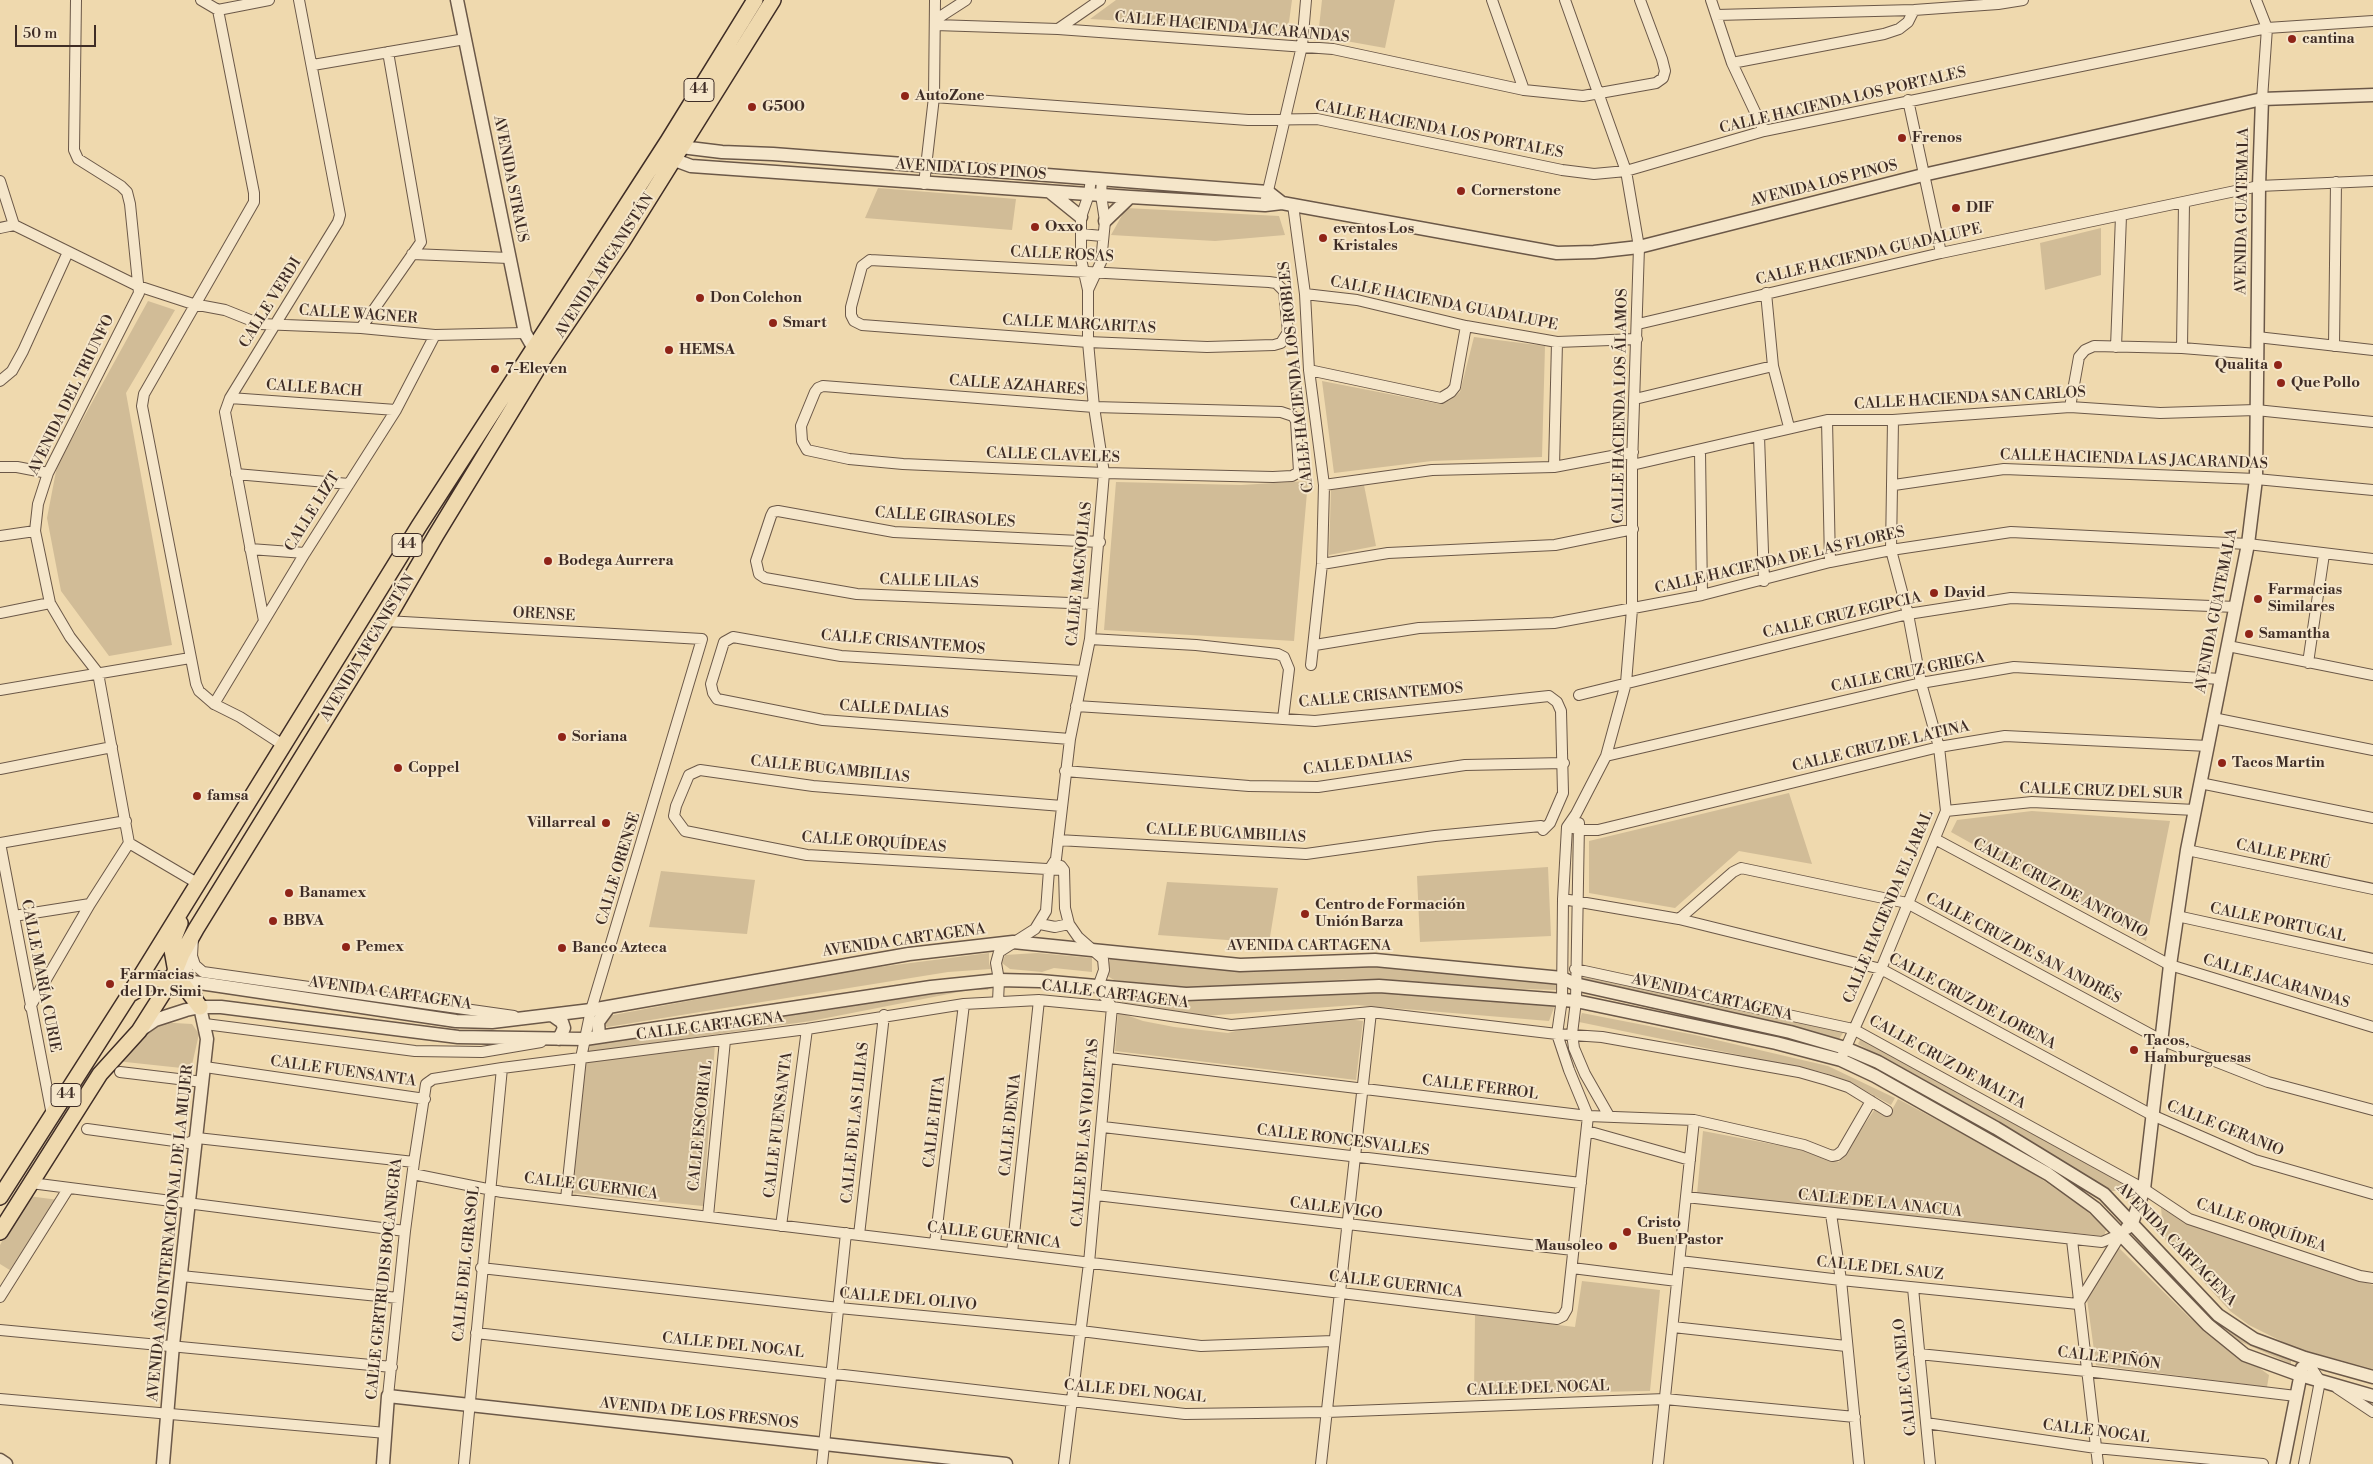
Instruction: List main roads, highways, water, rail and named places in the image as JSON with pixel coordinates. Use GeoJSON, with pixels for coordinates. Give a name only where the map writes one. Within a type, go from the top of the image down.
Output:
{"type":"FeatureCollection","features":[{"type":"Feature","properties":{"kind":"main road","name":"AVENIDA AFGANISTÁN"},"geometry":{"type":"LineString","coordinates":[[675,144],[755,0]]}},
{"type":"Feature","properties":{"kind":"main road","name":"AVENIDA AFGANISTÁN"},"geometry":{"type":"LineString","coordinates":[[2,1191],[129,995],[283,745],[539,352],[622,242],[666,157],[773,0]]}},
{"type":"Feature","properties":{"kind":"main road","name":"AVENIDA AFGANISTÁN"},"geometry":{"type":"LineString","coordinates":[[0,1232],[100,1074],[139,1031],[179,978],[182,954],[268,810],[386,621],[539,352]]}},
{"type":"Feature","properties":{"kind":"main road"},"geometry":{"type":"LineString","coordinates":[[268,810],[268,800],[287,764],[283,745]]}},
{"type":"Feature","properties":{"kind":"main road"},"geometry":{"type":"LineString","coordinates":[[197,883],[174,938],[172,950],[179,978],[200,1007]]}},
{"type":"Feature","properties":{"kind":"main road"},"geometry":{"type":"LineString","coordinates":[[129,995],[156,979],[179,978]]}},
{"type":"Feature","properties":{"kind":"place","name":"cantina"},"geometry":{"type":"Point","coordinates":[2292,39]}},
{"type":"Feature","properties":{"kind":"place","name":"AutoZone"},"geometry":{"type":"Point","coordinates":[905,96]}},
{"type":"Feature","properties":{"kind":"place","name":"G500"},"geometry":{"type":"Point","coordinates":[752,107]}},
{"type":"Feature","properties":{"kind":"place","name":"Frenos"},"geometry":{"type":"Point","coordinates":[1902,138]}},
{"type":"Feature","properties":{"kind":"place","name":"Cornerstone"},"geometry":{"type":"Point","coordinates":[1461,191]}},
{"type":"Feature","properties":{"kind":"place","name":"DIF"},"geometry":{"type":"Point","coordinates":[1956,208]}},
{"type":"Feature","properties":{"kind":"place","name":"Oxxo"},"geometry":{"type":"Point","coordinates":[1035,227]}},
{"type":"Feature","properties":{"kind":"place","name":"eventos Los Kristales"},"geometry":{"type":"Point","coordinates":[1323,238]}},
{"type":"Feature","properties":{"kind":"place","name":"Don Colchon"},"geometry":{"type":"Point","coordinates":[700,298]}},
{"type":"Feature","properties":{"kind":"place","name":"Smart"},"geometry":{"type":"Point","coordinates":[773,323]}},
{"type":"Feature","properties":{"kind":"place","name":"HEMSA"},"geometry":{"type":"Point","coordinates":[669,350]}},
{"type":"Feature","properties":{"kind":"place","name":"Qualita"},"geometry":{"type":"Point","coordinates":[2278,365]}},
{"type":"Feature","properties":{"kind":"place","name":"7-Eleven"},"geometry":{"type":"Point","coordinates":[495,369]}},
{"type":"Feature","properties":{"kind":"place","name":"Que Pollo"},"geometry":{"type":"Point","coordinates":[2281,383]}},
{"type":"Feature","properties":{"kind":"place","name":"Bodega Aurrera"},"geometry":{"type":"Point","coordinates":[548,561]}},
{"type":"Feature","properties":{"kind":"place","name":"David"},"geometry":{"type":"Point","coordinates":[1934,593]}},
{"type":"Feature","properties":{"kind":"place","name":"Farmacias Similares"},"geometry":{"type":"Point","coordinates":[2258,599]}},
{"type":"Feature","properties":{"kind":"place","name":"Samantha"},"geometry":{"type":"Point","coordinates":[2249,634]}},
{"type":"Feature","properties":{"kind":"place","name":"Soriana"},"geometry":{"type":"Point","coordinates":[562,737]}},
{"type":"Feature","properties":{"kind":"place","name":"Tacos Martin"},"geometry":{"type":"Point","coordinates":[2222,763]}},
{"type":"Feature","properties":{"kind":"place","name":"Coppel"},"geometry":{"type":"Point","coordinates":[398,768]}},
{"type":"Feature","properties":{"kind":"place","name":"famsa"},"geometry":{"type":"Point","coordinates":[197,796]}},
{"type":"Feature","properties":{"kind":"place","name":"Villarreal"},"geometry":{"type":"Point","coordinates":[606,823]}},
{"type":"Feature","properties":{"kind":"place","name":"Banamex"},"geometry":{"type":"Point","coordinates":[289,893]}},
{"type":"Feature","properties":{"kind":"place","name":"Centro de Formación Unión Barza"},"geometry":{"type":"Point","coordinates":[1305,914]}},
{"type":"Feature","properties":{"kind":"place","name":"BBVA"},"geometry":{"type":"Point","coordinates":[273,921]}},
{"type":"Feature","properties":{"kind":"place","name":"Pemex"},"geometry":{"type":"Point","coordinates":[346,947]}},
{"type":"Feature","properties":{"kind":"place","name":"Banco Azteca"},"geometry":{"type":"Point","coordinates":[562,948]}},
{"type":"Feature","properties":{"kind":"place","name":"Farmacias del Dr. Simi"},"geometry":{"type":"Point","coordinates":[110,984]}},
{"type":"Feature","properties":{"kind":"place","name":"Tacos, Hamburguesas"},"geometry":{"type":"Point","coordinates":[2134,1050]}},
{"type":"Feature","properties":{"kind":"place","name":"Cristo Buen Pastor"},"geometry":{"type":"Point","coordinates":[1627,1232]}},
{"type":"Feature","properties":{"kind":"place","name":"Mausoleo"},"geometry":{"type":"Point","coordinates":[1613,1246]}}]}
